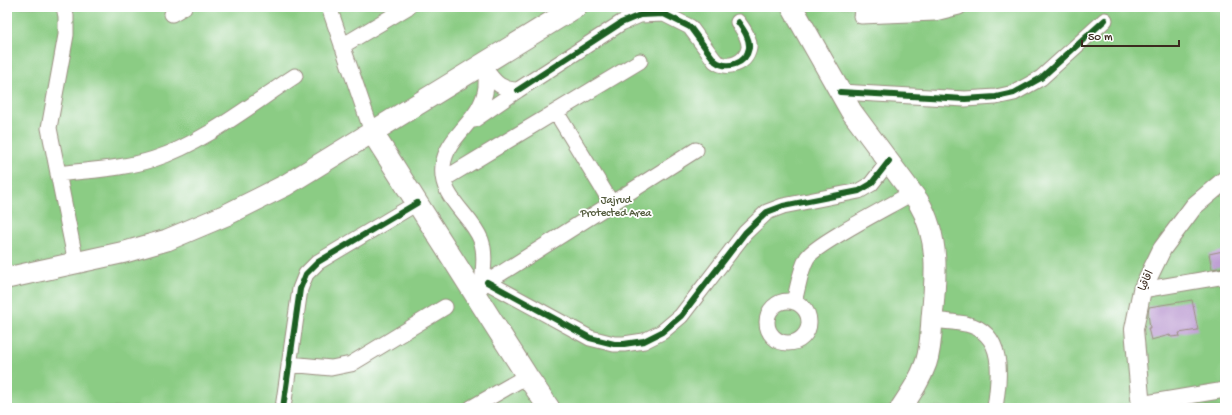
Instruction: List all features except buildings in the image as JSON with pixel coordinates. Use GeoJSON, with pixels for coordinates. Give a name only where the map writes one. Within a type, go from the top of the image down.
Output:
{"type":"FeatureCollection","features":[{"type":"Feature","properties":{"kind":"main road"},"geometry":{"type":"LineString","coordinates":[[792,7],[857,120],[924,210],[934,244],[935,281],[932,320],[926,361],[917,383],[901,408]]}},
{"type":"Feature","properties":{"kind":"main road"},"geometry":{"type":"LineString","coordinates":[[7,278],[132,250],[166,240],[198,228],[286,184],[372,132],[485,67],[564,10]]}},
{"type":"Feature","properties":{"kind":"main road"},"geometry":{"type":"LineString","coordinates":[[372,132],[417,203],[481,286],[526,376],[549,408]]}},
{"type":"Feature","properties":{"kind":"street"},"geometry":{"type":"LineString","coordinates":[[64,7],[66,16],[66,35],[49,128],[76,263]]}},
{"type":"Feature","properties":{"kind":"street"},"geometry":{"type":"LineString","coordinates":[[329,7],[372,132]]}},
{"type":"Feature","properties":{"kind":"street"},"geometry":{"type":"LineString","coordinates":[[342,46],[408,7]]}},
{"type":"Feature","properties":{"kind":"street"},"geometry":{"type":"LineString","coordinates":[[861,16],[929,13],[947,11],[960,7]]}},
{"type":"Feature","properties":{"kind":"street"},"geometry":{"type":"LineString","coordinates":[[468,124],[621,23],[640,15],[656,13],[664,14],[690,27],[715,61],[720,65],[732,65],[743,58],[749,48],[747,36],[738,22]]}},
{"type":"Feature","properties":{"kind":"street"},"geometry":{"type":"LineString","coordinates":[[840,92],[965,99],[996,97],[1014,93],[1041,78],[1105,20]]}},
{"type":"Feature","properties":{"kind":"street"},"geometry":{"type":"LineString","coordinates":[[444,179],[640,61]]}},
{"type":"Feature","properties":{"kind":"street"},"geometry":{"type":"LineString","coordinates":[[485,67],[498,85],[510,90],[518,90]]}},
{"type":"Feature","properties":{"kind":"street"},"geometry":{"type":"LineString","coordinates":[[481,286],[484,263],[481,240],[453,201],[444,179],[442,166],[446,152],[481,107],[483,100],[485,67]]}},
{"type":"Feature","properties":{"kind":"street"},"geometry":{"type":"LineString","coordinates":[[58,174],[141,162],[176,151],[208,133],[295,76]]}},
{"type":"Feature","properties":{"kind":"street"},"geometry":{"type":"LineString","coordinates":[[556,112],[612,204]]}},
{"type":"Feature","properties":{"kind":"street"},"geometry":{"type":"LineString","coordinates":[[481,286],[696,150]]}},
{"type":"Feature","properties":{"kind":"street"},"geometry":{"type":"LineString","coordinates":[[481,286],[590,338],[614,344],[644,341],[662,332],[682,316],[745,233],[767,212],[783,206],[859,191],[871,184],[889,161]]}},
{"type":"Feature","properties":{"kind":"street","name":"اقاقیا"},"geometry":{"type":"LineString","coordinates":[[1140,406],[1134,329],[1142,290],[1162,249],[1194,206],[1225,180]]}},
{"type":"Feature","properties":{"kind":"street"},"geometry":{"type":"LineString","coordinates":[[794,302],[804,264],[810,254],[824,244],[912,193]]}},
{"type":"Feature","properties":{"kind":"street"},"geometry":{"type":"LineString","coordinates":[[283,408],[300,290],[306,274],[318,262],[417,203]]}},
{"type":"Feature","properties":{"kind":"street"},"geometry":{"type":"LineString","coordinates":[[1142,290],[1225,276]]}},
{"type":"Feature","properties":{"kind":"street"},"geometry":{"type":"LineString","coordinates":[[289,364],[332,368],[351,364],[445,307]]}},
{"type":"Feature","properties":{"kind":"street"},"geometry":{"type":"LineString","coordinates":[[932,320],[973,327],[981,331],[991,343],[997,355],[1000,367],[995,408]]}},
{"type":"Feature","properties":{"kind":"street"},"geometry":{"type":"LineString","coordinates":[[471,408],[526,376]]}},
{"type":"Feature","properties":{"kind":"street"},"geometry":{"type":"LineString","coordinates":[[1140,406],[1225,390]]}},
{"type":"Feature","properties":{"kind":"green space","name":"Jajrud Protected Area"},"geometry":{"type":"Polygon","coordinates":[[[7,7],[1225,7],[1225,408],[7,408],[7,7]]]}},
{"type":"Feature","properties":{"kind":"cycle path"},"geometry":{"type":"LineString","coordinates":[[518,90],[621,23],[640,15],[664,14],[690,27],[715,61],[725,65],[735,64],[744,58],[749,48],[747,37],[738,22]]}},
{"type":"Feature","properties":{"kind":"cycle path"},"geometry":{"type":"LineString","coordinates":[[840,92],[965,99],[996,97],[1014,93],[1041,78],[1105,20]]}},
{"type":"Feature","properties":{"kind":"cycle path"},"geometry":{"type":"LineString","coordinates":[[487,282],[590,338],[614,344],[644,341],[662,332],[681,316],[745,233],[767,212],[783,206],[859,191],[871,184],[889,161]]}},
{"type":"Feature","properties":{"kind":"cycle path"},"geometry":{"type":"LineString","coordinates":[[283,408],[300,289],[306,274],[318,262],[417,203]]}}]}
